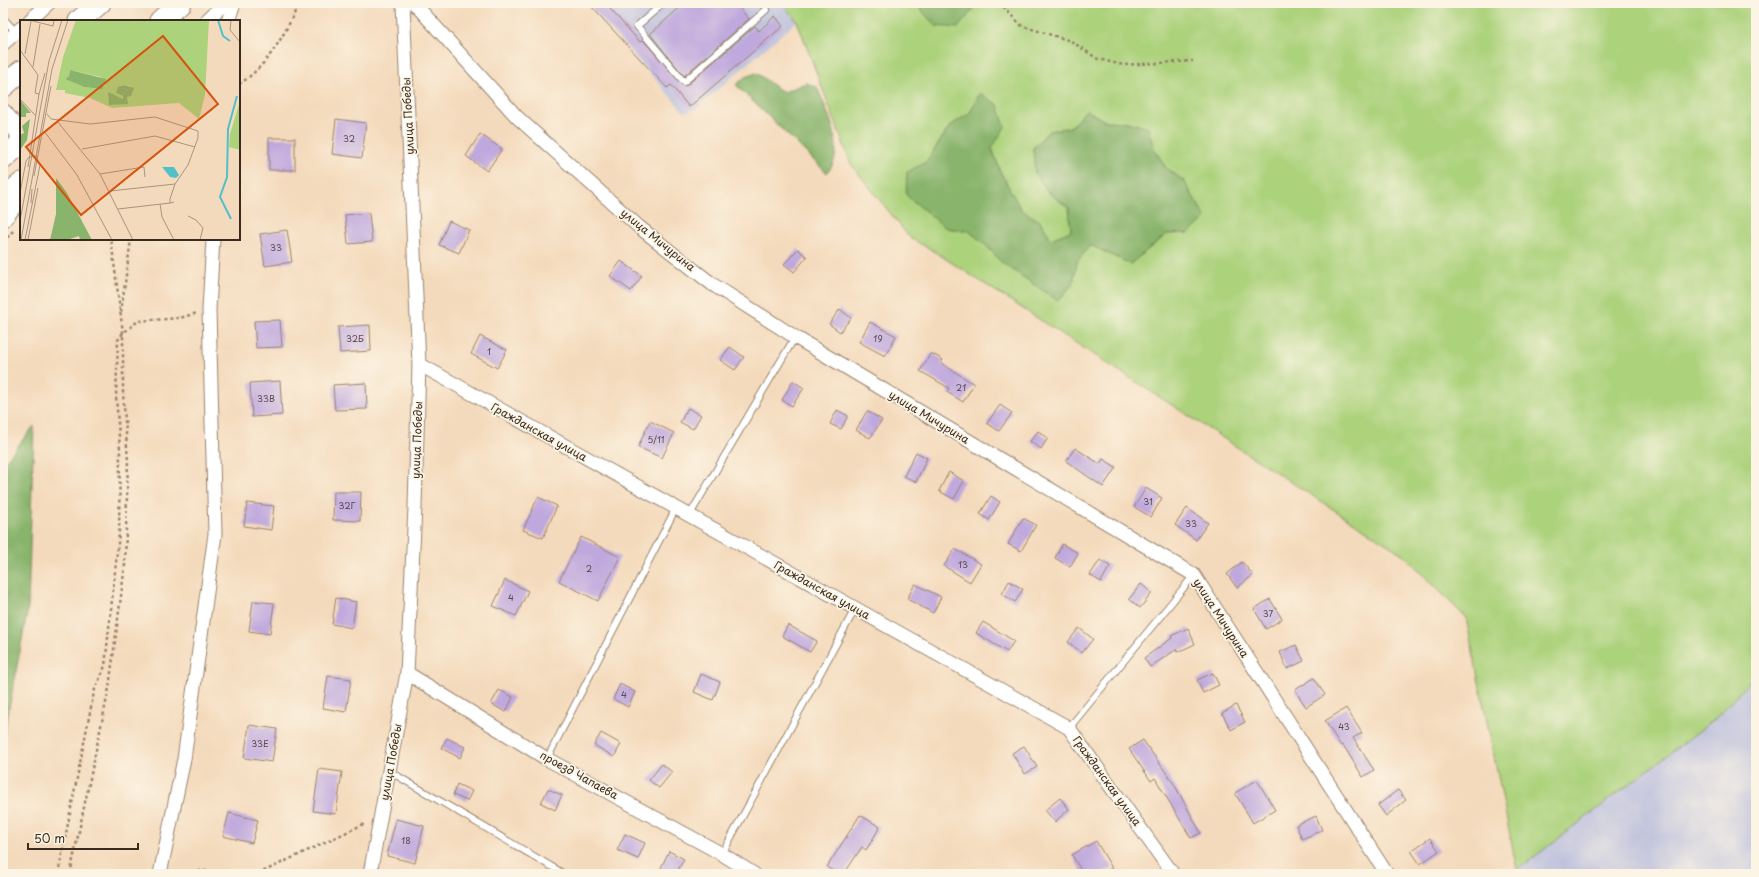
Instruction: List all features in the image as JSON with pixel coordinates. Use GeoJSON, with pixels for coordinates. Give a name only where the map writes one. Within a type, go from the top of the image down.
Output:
{"type":"FeatureCollection","features":[{"type":"Feature","properties":{"kind":"highway"},"geometry":{"type":"LineString","coordinates":[[80,20],[100,3]]}},
{"type":"Feature","properties":{"kind":"highway"},"geometry":{"type":"LineString","coordinates":[[161,20],[180,3]]}},
{"type":"Feature","properties":{"kind":"highway"},"geometry":{"type":"LineString","coordinates":[[3,87],[20,72]]}},
{"type":"Feature","properties":{"kind":"highway"},"geometry":{"type":"LineString","coordinates":[[3,159],[20,144]]}},
{"type":"Feature","properties":{"kind":"main road"},"geometry":{"type":"LineString","coordinates":[[3,113],[18,131],[20,137]]}},
{"type":"Feature","properties":{"kind":"main road"},"geometry":{"type":"LineString","coordinates":[[3,218],[11,208],[20,191]]}},
{"type":"Feature","properties":{"kind":"street"},"geometry":{"type":"LineString","coordinates":[[30,20],[49,3]]}},
{"type":"Feature","properties":{"kind":"street"},"geometry":{"type":"LineString","coordinates":[[207,20],[225,3]]}},
{"type":"Feature","properties":{"kind":"street"},"geometry":{"type":"LineString","coordinates":[[228,20],[234,3]]}},
{"type":"Feature","properties":{"kind":"street","name":"улица Победы"},"geometry":{"type":"LineString","coordinates":[[372,873],[407,673],[415,507],[419,364],[403,3]]}},
{"type":"Feature","properties":{"kind":"street","name":"улица Мичурина"},"geometry":{"type":"LineString","coordinates":[[419,5],[517,117],[639,228],[712,284],[795,337],[1194,575],[1387,874]]}},
{"type":"Feature","properties":{"kind":"street"},"geometry":{"type":"LineString","coordinates":[[3,44],[18,30]]}},
{"type":"Feature","properties":{"kind":"street"},"geometry":{"type":"LineString","coordinates":[[3,193],[20,180]]}},
{"type":"Feature","properties":{"kind":"street"},"geometry":{"type":"LineString","coordinates":[[160,874],[184,759],[215,534],[209,310],[213,240]]}},
{"type":"Feature","properties":{"kind":"street","name":"Гражданская улица"},"geometry":{"type":"LineString","coordinates":[[419,364],[1069,728],[1173,874]]}},
{"type":"Feature","properties":{"kind":"street","name":"проезд Чапаева"},"geometry":{"type":"LineString","coordinates":[[407,673],[548,758],[722,854],[754,874]]}},
{"type":"Feature","properties":{"kind":"lane"},"geometry":{"type":"LineString","coordinates":[[659,4],[637,26],[684,82],[766,10]]}},
{"type":"Feature","properties":{"kind":"lane"},"geometry":{"type":"LineString","coordinates":[[3,18],[18,30]]}},
{"type":"Feature","properties":{"kind":"lane"},"geometry":{"type":"LineString","coordinates":[[689,516],[795,337]]}},
{"type":"Feature","properties":{"kind":"lane"},"geometry":{"type":"LineString","coordinates":[[548,758],[676,508]]}},
{"type":"Feature","properties":{"kind":"lane"},"geometry":{"type":"LineString","coordinates":[[1069,728],[1194,575]]}},
{"type":"Feature","properties":{"kind":"lane"},"geometry":{"type":"LineString","coordinates":[[722,854],[855,609]]}},
{"type":"Feature","properties":{"kind":"lane"},"geometry":{"type":"LineString","coordinates":[[389,771],[564,874]]}},
{"type":"Feature","properties":{"kind":"path"},"geometry":{"type":"LineString","coordinates":[[240,83],[254,75],[284,35],[299,3]]}},
{"type":"Feature","properties":{"kind":"path"},"geometry":{"type":"LineString","coordinates":[[999,3],[1022,26],[1071,41],[1098,59],[1123,65],[1193,60]]}},
{"type":"Feature","properties":{"kind":"path"},"geometry":{"type":"LineString","coordinates":[[70,874],[109,688],[125,565],[128,461],[123,393],[123,333],[111,240]]}},
{"type":"Feature","properties":{"kind":"path"},"geometry":{"type":"LineString","coordinates":[[121,315],[131,240]]}},
{"type":"Feature","properties":{"kind":"path"},"geometry":{"type":"LineString","coordinates":[[58,874],[94,692],[106,666],[119,534],[120,449],[116,396],[118,340],[123,333],[138,321],[180,318],[209,310]]}},
{"type":"Feature","properties":{"kind":"path"},"geometry":{"type":"LineString","coordinates":[[258,874],[381,816]]}},
{"type":"Feature","properties":{"kind":"path"},"geometry":{"type":"LineString","coordinates":[[193,874],[202,870],[215,874]]}},
{"type":"Feature","properties":{"kind":"shaded area"},"geometry":{"type":"Polygon","coordinates":[[[587,3],[782,3],[797,21],[694,110],[684,112],[587,3]]]}},
{"type":"Feature","properties":{"kind":"shaded area"},"geometry":{"type":"Polygon","coordinates":[[[1756,674],[1756,874],[1518,874],[1517,870],[1716,718],[1756,674]]]}},
{"type":"Feature","properties":{"kind":"green space"},"geometry":{"type":"Polygon","coordinates":[[[782,3],[920,3],[921,10],[957,28],[978,3],[1756,3],[1756,674],[1716,718],[1517,870],[1466,618],[1404,555],[932,250],[910,238],[851,164],[797,21],[782,3]],[[1086,110],[1071,127],[1049,131],[1033,148],[1035,173],[1049,193],[1069,208],[1071,231],[1051,239],[1040,221],[1021,210],[1000,171],[992,148],[969,114],[951,125],[926,162],[946,228],[969,231],[987,246],[1001,262],[1073,284],[1077,262],[1090,245],[1130,264],[1167,234],[1189,233],[1184,181],[1166,168],[1154,149],[1148,128],[1127,122],[1105,121],[1086,110]]]}},
{"type":"Feature","properties":{"kind":"green space"},"geometry":{"type":"Polygon","coordinates":[[[920,3],[978,3],[958,28],[936,26],[921,10],[920,3]]]}},
{"type":"Feature","properties":{"kind":"green space"},"geometry":{"type":"Polygon","coordinates":[[[756,73],[784,92],[806,83],[817,87],[830,119],[836,142],[836,153],[833,163],[827,173],[736,85],[745,77],[756,73]]]}},
{"type":"Feature","properties":{"kind":"green space"},"geometry":{"type":"Polygon","coordinates":[[[980,93],[998,105],[1005,127],[992,148],[1000,171],[1021,210],[1040,221],[1051,239],[1071,231],[1069,208],[1049,193],[1035,173],[1033,148],[1049,131],[1071,127],[1086,110],[1105,121],[1127,122],[1148,128],[1154,149],[1166,168],[1184,181],[1206,218],[1189,233],[1167,234],[1130,264],[1090,245],[1077,262],[1073,284],[1058,301],[1001,262],[987,246],[969,231],[946,228],[906,195],[907,172],[926,162],[951,125],[969,114],[980,93]]]}},
{"type":"Feature","properties":{"kind":"green space"},"geometry":{"type":"Polygon","coordinates":[[[34,426],[28,608],[3,740],[3,464],[34,426]]]}},
{"type":"Feature","properties":{"kind":"building"},"geometry":{"type":"Polygon","coordinates":[[[588,3],[617,3],[610,9],[640,42],[643,40],[683,86],[687,85],[755,26],[759,31],[775,16],[783,26],[689,107],[671,85],[667,88],[588,3]]]}},
{"type":"Feature","properties":{"kind":"building"},"geometry":{"type":"Polygon","coordinates":[[[685,3],[735,3],[749,19],[684,76],[650,34],[685,3]]]}},
{"type":"Feature","properties":{"kind":"building"},"geometry":{"type":"Polygon","coordinates":[[[336,119],[366,123],[362,158],[332,154],[336,119]]]}},
{"type":"Feature","properties":{"kind":"building"},"geometry":{"type":"Polygon","coordinates":[[[480,134],[502,149],[487,171],[466,156],[480,134]]]}},
{"type":"Feature","properties":{"kind":"building"},"geometry":{"type":"Polygon","coordinates":[[[269,138],[295,138],[295,170],[269,170],[269,138]]]}},
{"type":"Feature","properties":{"kind":"building"},"geometry":{"type":"Polygon","coordinates":[[[369,213],[372,242],[348,244],[345,215],[369,213]]]}},
{"type":"Feature","properties":{"kind":"building"},"geometry":{"type":"Polygon","coordinates":[[[449,221],[469,230],[459,253],[439,245],[449,221]]]}},
{"type":"Feature","properties":{"kind":"building"},"geometry":{"type":"Polygon","coordinates":[[[287,230],[292,262],[265,266],[260,234],[287,230]]]}},
{"type":"Feature","properties":{"kind":"building"},"geometry":{"type":"Polygon","coordinates":[[[798,249],[807,257],[794,272],[784,264],[798,249]]]}},
{"type":"Feature","properties":{"kind":"building"},"geometry":{"type":"Polygon","coordinates":[[[621,261],[642,276],[631,291],[610,276],[621,261]]]}},
{"type":"Feature","properties":{"kind":"building"},"geometry":{"type":"Polygon","coordinates":[[[840,309],[851,318],[840,332],[829,324],[840,309]]]}},
{"type":"Feature","properties":{"kind":"building"},"geometry":{"type":"Polygon","coordinates":[[[280,320],[282,347],[256,348],[254,321],[280,320]]]}},
{"type":"Feature","properties":{"kind":"building"},"geometry":{"type":"Polygon","coordinates":[[[870,322],[896,336],[885,356],[859,342],[870,322]]]}},
{"type":"Feature","properties":{"kind":"building"},"geometry":{"type":"Polygon","coordinates":[[[370,325],[371,351],[340,353],[338,327],[370,325]]]}},
{"type":"Feature","properties":{"kind":"building"},"geometry":{"type":"Polygon","coordinates":[[[480,336],[507,350],[497,368],[471,354],[480,336]]]}},
{"type":"Feature","properties":{"kind":"building"},"geometry":{"type":"Polygon","coordinates":[[[730,347],[744,357],[735,370],[720,360],[730,347]]]}},
{"type":"Feature","properties":{"kind":"building"},"geometry":{"type":"Polygon","coordinates":[[[931,353],[943,360],[941,363],[974,384],[963,402],[947,392],[949,388],[920,371],[931,353]]]}},
{"type":"Feature","properties":{"kind":"building"},"geometry":{"type":"Polygon","coordinates":[[[280,381],[282,415],[252,417],[250,383],[280,381]]]}},
{"type":"Feature","properties":{"kind":"building"},"geometry":{"type":"Polygon","coordinates":[[[793,381],[804,388],[792,406],[782,400],[793,381]]]}},
{"type":"Feature","properties":{"kind":"building"},"geometry":{"type":"Polygon","coordinates":[[[366,383],[367,409],[335,410],[333,385],[366,383]]]}},
{"type":"Feature","properties":{"kind":"building"},"geometry":{"type":"Polygon","coordinates":[[[1000,405],[1012,413],[999,431],[987,423],[1000,405]]]}},
{"type":"Feature","properties":{"kind":"building"},"geometry":{"type":"Polygon","coordinates":[[[688,408],[701,415],[693,429],[680,422],[688,408]]]}},
{"type":"Feature","properties":{"kind":"building"},"geometry":{"type":"Polygon","coordinates":[[[837,410],[848,416],[841,429],[830,424],[837,410]]]}},
{"type":"Feature","properties":{"kind":"building"},"geometry":{"type":"Polygon","coordinates":[[[867,411],[882,420],[870,438],[856,430],[867,411]]]}},
{"type":"Feature","properties":{"kind":"building"},"geometry":{"type":"Polygon","coordinates":[[[650,421],[674,433],[662,458],[638,447],[650,421]]]}},
{"type":"Feature","properties":{"kind":"building"},"geometry":{"type":"Polygon","coordinates":[[[1038,431],[1048,438],[1041,449],[1030,441],[1038,431]]]}},
{"type":"Feature","properties":{"kind":"building"},"geometry":{"type":"Polygon","coordinates":[[[1075,448],[1100,464],[1103,459],[1116,467],[1103,487],[1066,461],[1075,448]]]}},
{"type":"Feature","properties":{"kind":"building"},"geometry":{"type":"Polygon","coordinates":[[[916,452],[927,458],[916,482],[904,476],[916,452]]]}},
{"type":"Feature","properties":{"kind":"building"},"geometry":{"type":"Polygon","coordinates":[[[949,472],[964,481],[954,499],[939,491],[949,472]]]}},
{"type":"Feature","properties":{"kind":"building"},"geometry":{"type":"Polygon","coordinates":[[[1146,488],[1162,498],[1151,517],[1134,507],[1146,488]]]}},
{"type":"Feature","properties":{"kind":"building"},"geometry":{"type":"Polygon","coordinates":[[[334,492],[361,492],[360,521],[333,520],[334,492]]]}},
{"type":"Feature","properties":{"kind":"building"},"geometry":{"type":"Polygon","coordinates":[[[991,496],[1000,502],[989,520],[980,514],[991,496]]]}},
{"type":"Feature","properties":{"kind":"building"},"geometry":{"type":"Polygon","coordinates":[[[538,497],[557,506],[543,538],[523,530],[538,497]]]}},
{"type":"Feature","properties":{"kind":"building"},"geometry":{"type":"Polygon","coordinates":[[[247,503],[274,506],[271,530],[244,526],[247,503]]]}},
{"type":"Feature","properties":{"kind":"building"},"geometry":{"type":"Polygon","coordinates":[[[1187,508],[1208,523],[1196,540],[1175,525],[1187,508]]]}},
{"type":"Feature","properties":{"kind":"building"},"geometry":{"type":"Polygon","coordinates":[[[1023,518],[1036,525],[1021,551],[1008,544],[1023,518]]]}},
{"type":"Feature","properties":{"kind":"building"},"geometry":{"type":"Polygon","coordinates":[[[581,537],[620,557],[598,601],[559,581],[581,537]]]}},
{"type":"Feature","properties":{"kind":"building"},"geometry":{"type":"Polygon","coordinates":[[[1062,544],[1078,553],[1070,567],[1055,558],[1062,544]]]}},
{"type":"Feature","properties":{"kind":"building"},"geometry":{"type":"Polygon","coordinates":[[[955,549],[981,564],[970,582],[944,566],[955,549]]]}},
{"type":"Feature","properties":{"kind":"building"},"geometry":{"type":"Polygon","coordinates":[[[1100,560],[1110,566],[1101,582],[1090,575],[1100,560]]]}},
{"type":"Feature","properties":{"kind":"building"},"geometry":{"type":"Polygon","coordinates":[[[1242,562],[1253,575],[1237,588],[1227,574],[1242,562]]]}},
{"type":"Feature","properties":{"kind":"building"},"geometry":{"type":"Polygon","coordinates":[[[505,580],[528,591],[516,616],[493,606],[505,580]]]}},
{"type":"Feature","properties":{"kind":"building"},"geometry":{"type":"Polygon","coordinates":[[[1009,581],[1023,589],[1015,602],[1002,594],[1009,581]]]}},
{"type":"Feature","properties":{"kind":"building"},"geometry":{"type":"Polygon","coordinates":[[[915,584],[941,597],[933,613],[907,599],[915,584]]]}},
{"type":"Feature","properties":{"kind":"building"},"geometry":{"type":"Polygon","coordinates":[[[1141,584],[1152,593],[1140,608],[1129,599],[1141,584]]]}},
{"type":"Feature","properties":{"kind":"building"},"geometry":{"type":"Polygon","coordinates":[[[336,598],[356,602],[352,628],[332,624],[336,598]]]}},
{"type":"Feature","properties":{"kind":"building"},"geometry":{"type":"Polygon","coordinates":[[[1270,599],[1282,619],[1266,629],[1254,609],[1270,599]]]}},
{"type":"Feature","properties":{"kind":"building"},"geometry":{"type":"Polygon","coordinates":[[[253,601],[274,603],[270,634],[249,631],[253,601]]]}},
{"type":"Feature","properties":{"kind":"building"},"geometry":{"type":"Polygon","coordinates":[[[983,622],[1014,641],[1007,652],[976,633],[983,622]]]}},
{"type":"Feature","properties":{"kind":"building"},"geometry":{"type":"Polygon","coordinates":[[[788,625],[817,641],[810,652],[782,636],[788,625]]]}},
{"type":"Feature","properties":{"kind":"building"},"geometry":{"type":"Polygon","coordinates":[[[1079,628],[1093,639],[1082,653],[1068,642],[1079,628]]]}},
{"type":"Feature","properties":{"kind":"building"},"geometry":{"type":"Polygon","coordinates":[[[1188,628],[1195,644],[1178,652],[1177,649],[1150,667],[1144,658],[1172,638],[1171,636],[1188,628]]]}},
{"type":"Feature","properties":{"kind":"building"},"geometry":{"type":"Polygon","coordinates":[[[1296,645],[1304,661],[1287,669],[1280,652],[1296,645]]]}},
{"type":"Feature","properties":{"kind":"building"},"geometry":{"type":"Polygon","coordinates":[[[1213,673],[1219,685],[1203,693],[1197,680],[1213,673]]]}},
{"type":"Feature","properties":{"kind":"building"},"geometry":{"type":"Polygon","coordinates":[[[701,674],[720,682],[713,700],[694,692],[701,674]]]}},
{"type":"Feature","properties":{"kind":"building"},"geometry":{"type":"Polygon","coordinates":[[[328,676],[351,679],[346,712],[323,708],[328,676]]]}},
{"type":"Feature","properties":{"kind":"building"},"geometry":{"type":"Polygon","coordinates":[[[1314,678],[1325,695],[1306,707],[1295,690],[1314,678]]]}},
{"type":"Feature","properties":{"kind":"building"},"geometry":{"type":"Polygon","coordinates":[[[620,684],[635,692],[628,707],[613,699],[620,684]]]}},
{"type":"Feature","properties":{"kind":"building"},"geometry":{"type":"Polygon","coordinates":[[[499,690],[513,697],[506,712],[491,704],[499,690]]]}},
{"type":"Feature","properties":{"kind":"building"},"geometry":{"type":"Polygon","coordinates":[[[1236,705],[1245,722],[1231,730],[1222,713],[1236,705]]]}},
{"type":"Feature","properties":{"kind":"building"},"geometry":{"type":"Polygon","coordinates":[[[1346,708],[1362,733],[1353,738],[1374,770],[1363,777],[1343,745],[1341,746],[1325,721],[1346,708]]]}},
{"type":"Feature","properties":{"kind":"building"},"geometry":{"type":"Polygon","coordinates":[[[249,725],[277,729],[272,762],[244,758],[249,725]]]}},
{"type":"Feature","properties":{"kind":"building"},"geometry":{"type":"Polygon","coordinates":[[[601,733],[621,744],[614,757],[594,745],[601,733]]]}},
{"type":"Feature","properties":{"kind":"building"},"geometry":{"type":"Polygon","coordinates":[[[447,738],[465,747],[460,758],[441,748],[447,738]]]}},
{"type":"Feature","properties":{"kind":"building"},"geometry":{"type":"Polygon","coordinates":[[[1143,740],[1174,784],[1201,833],[1191,838],[1155,778],[1151,781],[1129,749],[1143,740]]]}},
{"type":"Feature","properties":{"kind":"building"},"geometry":{"type":"Polygon","coordinates":[[[1024,746],[1037,767],[1025,774],[1012,753],[1024,746]]]}},
{"type":"Feature","properties":{"kind":"building"},"geometry":{"type":"Polygon","coordinates":[[[662,764],[672,772],[659,788],[649,780],[662,764]]]}},
{"type":"Feature","properties":{"kind":"building"},"geometry":{"type":"Polygon","coordinates":[[[319,769],[342,772],[336,814],[313,811],[319,769]]]}},
{"type":"Feature","properties":{"kind":"building"},"geometry":{"type":"Polygon","coordinates":[[[1257,780],[1275,810],[1253,823],[1235,793],[1257,780]]]}},
{"type":"Feature","properties":{"kind":"building"},"geometry":{"type":"Polygon","coordinates":[[[457,784],[472,791],[467,801],[453,795],[457,784]]]}},
{"type":"Feature","properties":{"kind":"building"},"geometry":{"type":"Polygon","coordinates":[[[548,789],[562,795],[555,810],[541,803],[548,789]]]}},
{"type":"Feature","properties":{"kind":"building"},"geometry":{"type":"Polygon","coordinates":[[[1398,790],[1406,800],[1386,816],[1378,805],[1398,790]]]}},
{"type":"Feature","properties":{"kind":"building"},"geometry":{"type":"Polygon","coordinates":[[[1060,798],[1069,809],[1055,822],[1045,810],[1060,798]]]}},
{"type":"Feature","properties":{"kind":"building"},"geometry":{"type":"Polygon","coordinates":[[[229,813],[258,820],[252,843],[223,836],[229,813]]]}},
{"type":"Feature","properties":{"kind":"building"},"geometry":{"type":"Polygon","coordinates":[[[860,815],[880,827],[866,850],[862,847],[844,874],[837,874],[827,867],[860,815]]]}},
{"type":"Feature","properties":{"kind":"building"},"geometry":{"type":"Polygon","coordinates":[[[1316,816],[1322,830],[1302,839],[1296,825],[1316,816]]]}},
{"type":"Feature","properties":{"kind":"building"},"geometry":{"type":"Polygon","coordinates":[[[396,819],[424,826],[415,863],[387,856],[396,819]]]}},
{"type":"Feature","properties":{"kind":"building"},"geometry":{"type":"Polygon","coordinates":[[[625,834],[645,843],[638,859],[617,850],[625,834]]]}},
{"type":"Feature","properties":{"kind":"building"},"geometry":{"type":"Polygon","coordinates":[[[1430,838],[1439,851],[1420,864],[1411,851],[1430,838]]]}},
{"type":"Feature","properties":{"kind":"building"},"geometry":{"type":"Polygon","coordinates":[[[1096,841],[1112,868],[1101,874],[1083,874],[1072,855],[1096,841]]]}},
{"type":"Feature","properties":{"kind":"building"},"geometry":{"type":"Polygon","coordinates":[[[669,851],[684,859],[676,874],[658,874],[669,851]]]}}]}
